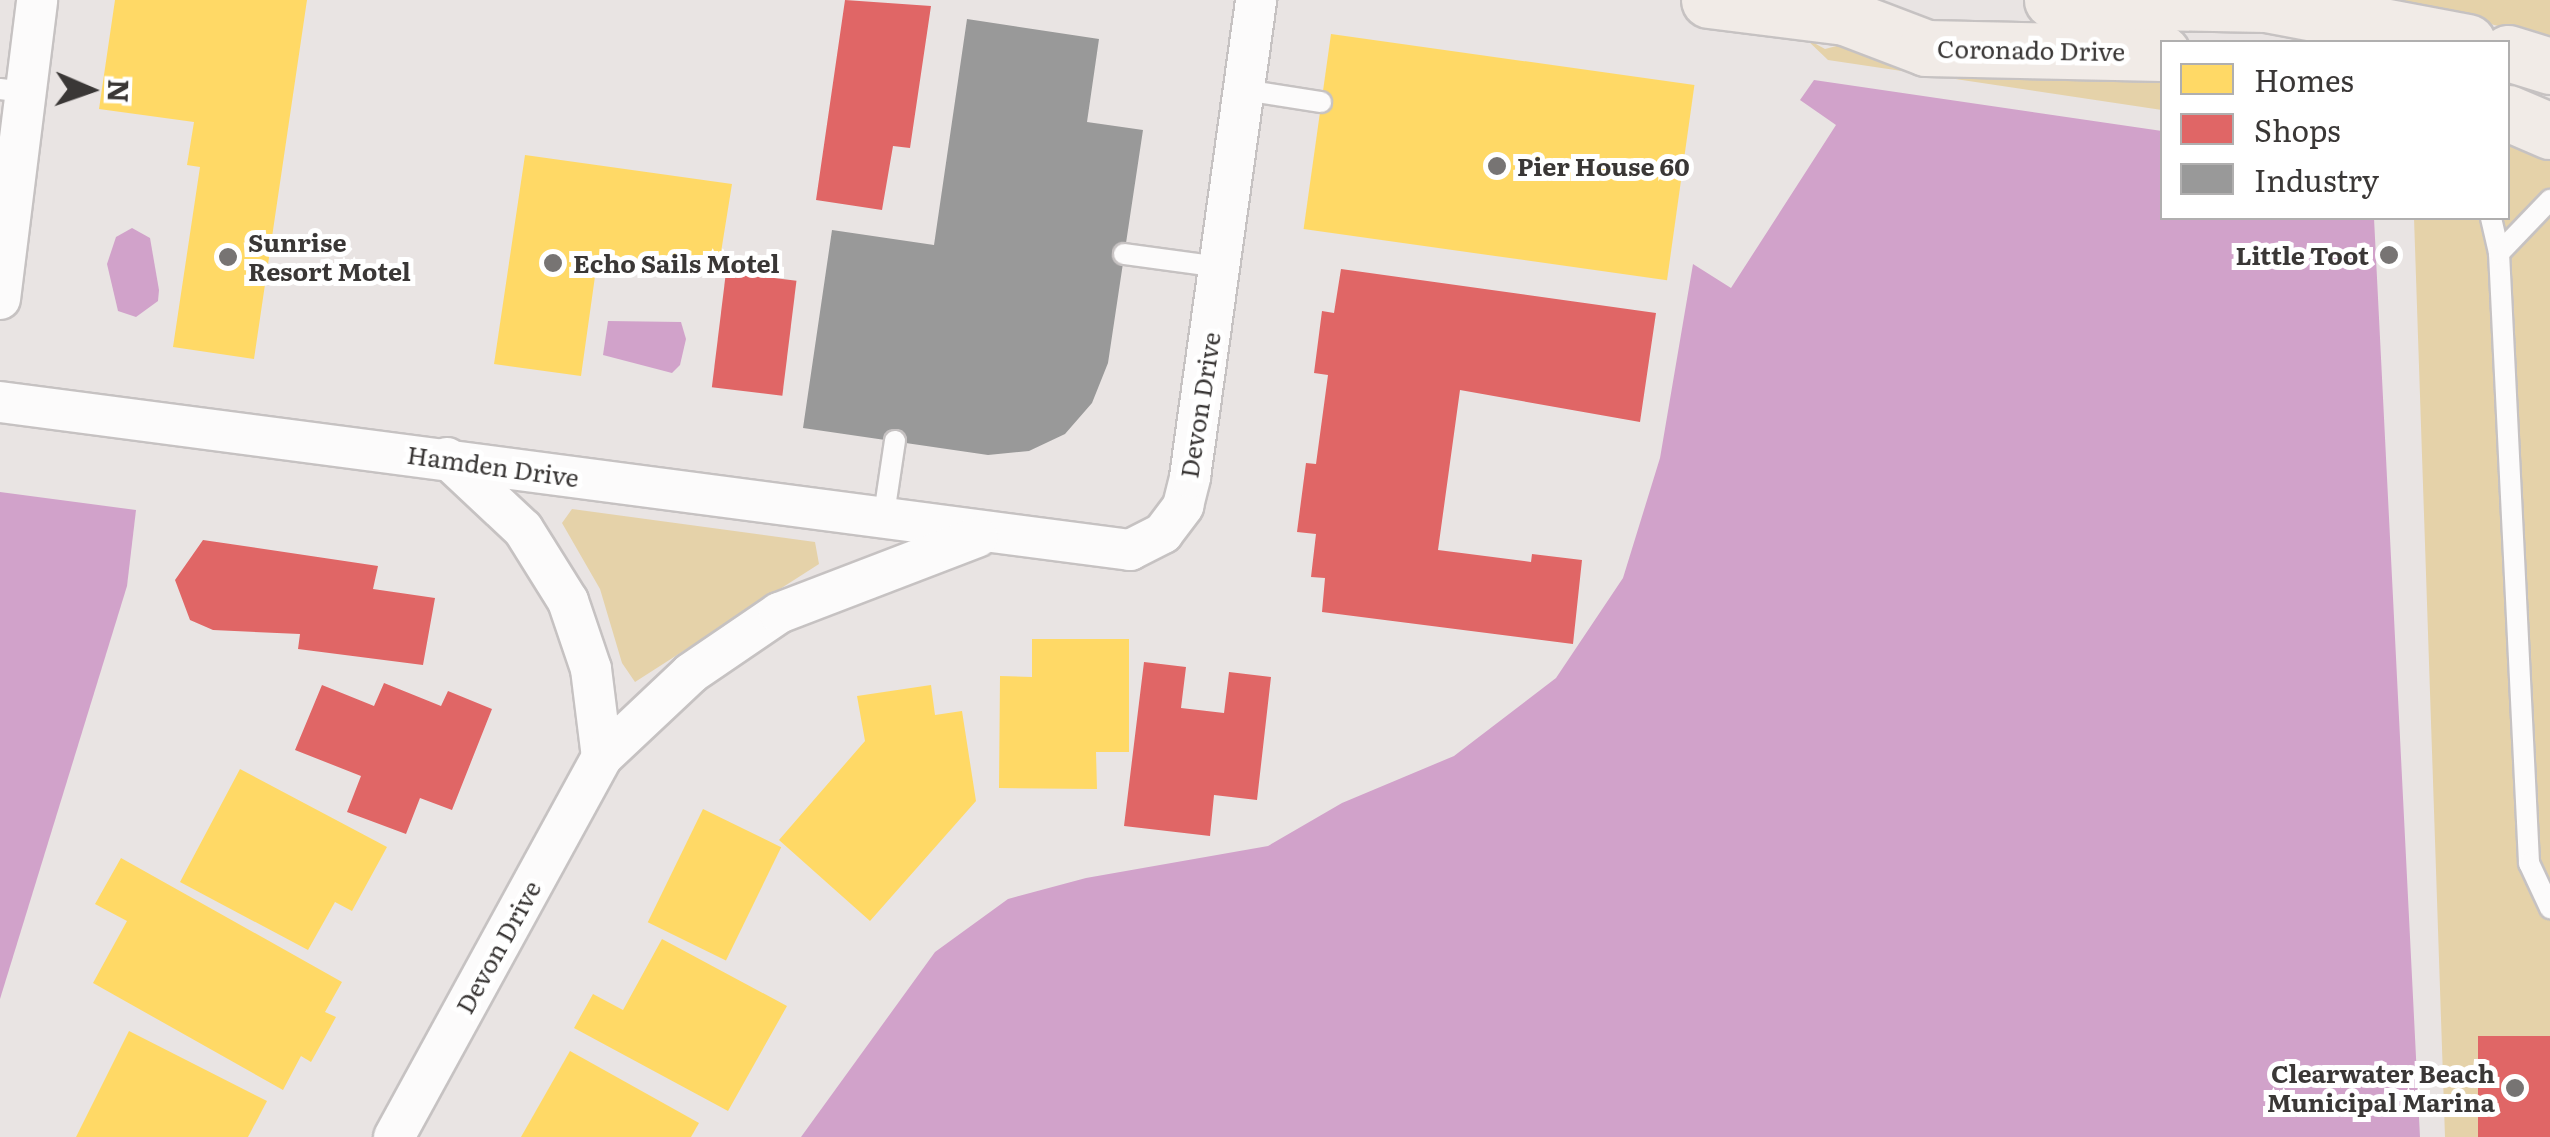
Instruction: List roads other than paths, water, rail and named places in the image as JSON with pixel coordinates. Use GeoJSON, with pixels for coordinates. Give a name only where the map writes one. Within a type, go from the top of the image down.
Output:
{"type":"FeatureCollection","features":[{"type":"Feature","properties":{"kind":"main road","name":"Coronado Drive"},"geometry":{"type":"LineString","coordinates":[[1709,0],[1846,18],[1926,48],[2160,53]]}},
{"type":"Feature","properties":{"kind":"main road","name":"Coronado Drive"},"geometry":{"type":"LineString","coordinates":[[1846,18],[1923,0]]}},
{"type":"Feature","properties":{"kind":"main road","name":"Coronado Drive"},"geometry":{"type":"LineString","coordinates":[[2052,0],[2266,4],[2456,40]]}},
{"type":"Feature","properties":{"kind":"main road"},"geometry":{"type":"LineString","coordinates":[[2510,55],[2550,66]]}},
{"type":"Feature","properties":{"kind":"main road"},"geometry":{"type":"LineString","coordinates":[[2510,114],[2550,131]]}},
{"type":"Feature","properties":{"kind":"street"},"geometry":{"type":"LineString","coordinates":[[0,299],[13,91],[37,0]]}},
{"type":"Feature","properties":{"kind":"street","name":"Devon Drive"},"geometry":{"type":"LineString","coordinates":[[394,1137],[602,757],[691,673],[779,613],[986,534],[1130,550],[1163,534],[1183,506],[1190,477],[1256,0]]}},
{"type":"Feature","properties":{"kind":"street","name":"Hamden Drive"},"geometry":{"type":"LineString","coordinates":[[0,402],[447,458],[986,534]]}},
{"type":"Feature","properties":{"kind":"street"},"geometry":{"type":"LineString","coordinates":[[447,458],[523,528],[568,602],[591,669],[602,757]]}},
{"type":"Feature","properties":{"kind":"lane"},"geometry":{"type":"LineString","coordinates":[[1244,90],[1320,102]]}},
{"type":"Feature","properties":{"kind":"lane"},"geometry":{"type":"LineString","coordinates":[[2498,254],[2550,200]]}},
{"type":"Feature","properties":{"kind":"lane"},"geometry":{"type":"LineString","coordinates":[[2491,220],[2498,254],[2529,863],[2550,908]]}},
{"type":"Feature","properties":{"kind":"lane"},"geometry":{"type":"LineString","coordinates":[[1124,254],[1220,267]]}},
{"type":"Feature","properties":{"kind":"lane"},"geometry":{"type":"LineString","coordinates":[[883,522],[895,441]]}},
{"type":"Feature","properties":{"kind":"place","name":"Pier House 60"},"geometry":{"type":"Point","coordinates":[1497,166]}},
{"type":"Feature","properties":{"kind":"place","name":"Little Toot"},"geometry":{"type":"Point","coordinates":[2389,255]}},
{"type":"Feature","properties":{"kind":"place","name":"Sunrise Resort Motel"},"geometry":{"type":"Point","coordinates":[228,257]}},
{"type":"Feature","properties":{"kind":"place","name":"Echo Sails Motel"},"geometry":{"type":"Point","coordinates":[553,263]}},
{"type":"Feature","properties":{"kind":"place","name":"Clearwater Beach Municipal Marina"},"geometry":{"type":"Point","coordinates":[2515,1088]}}]}
